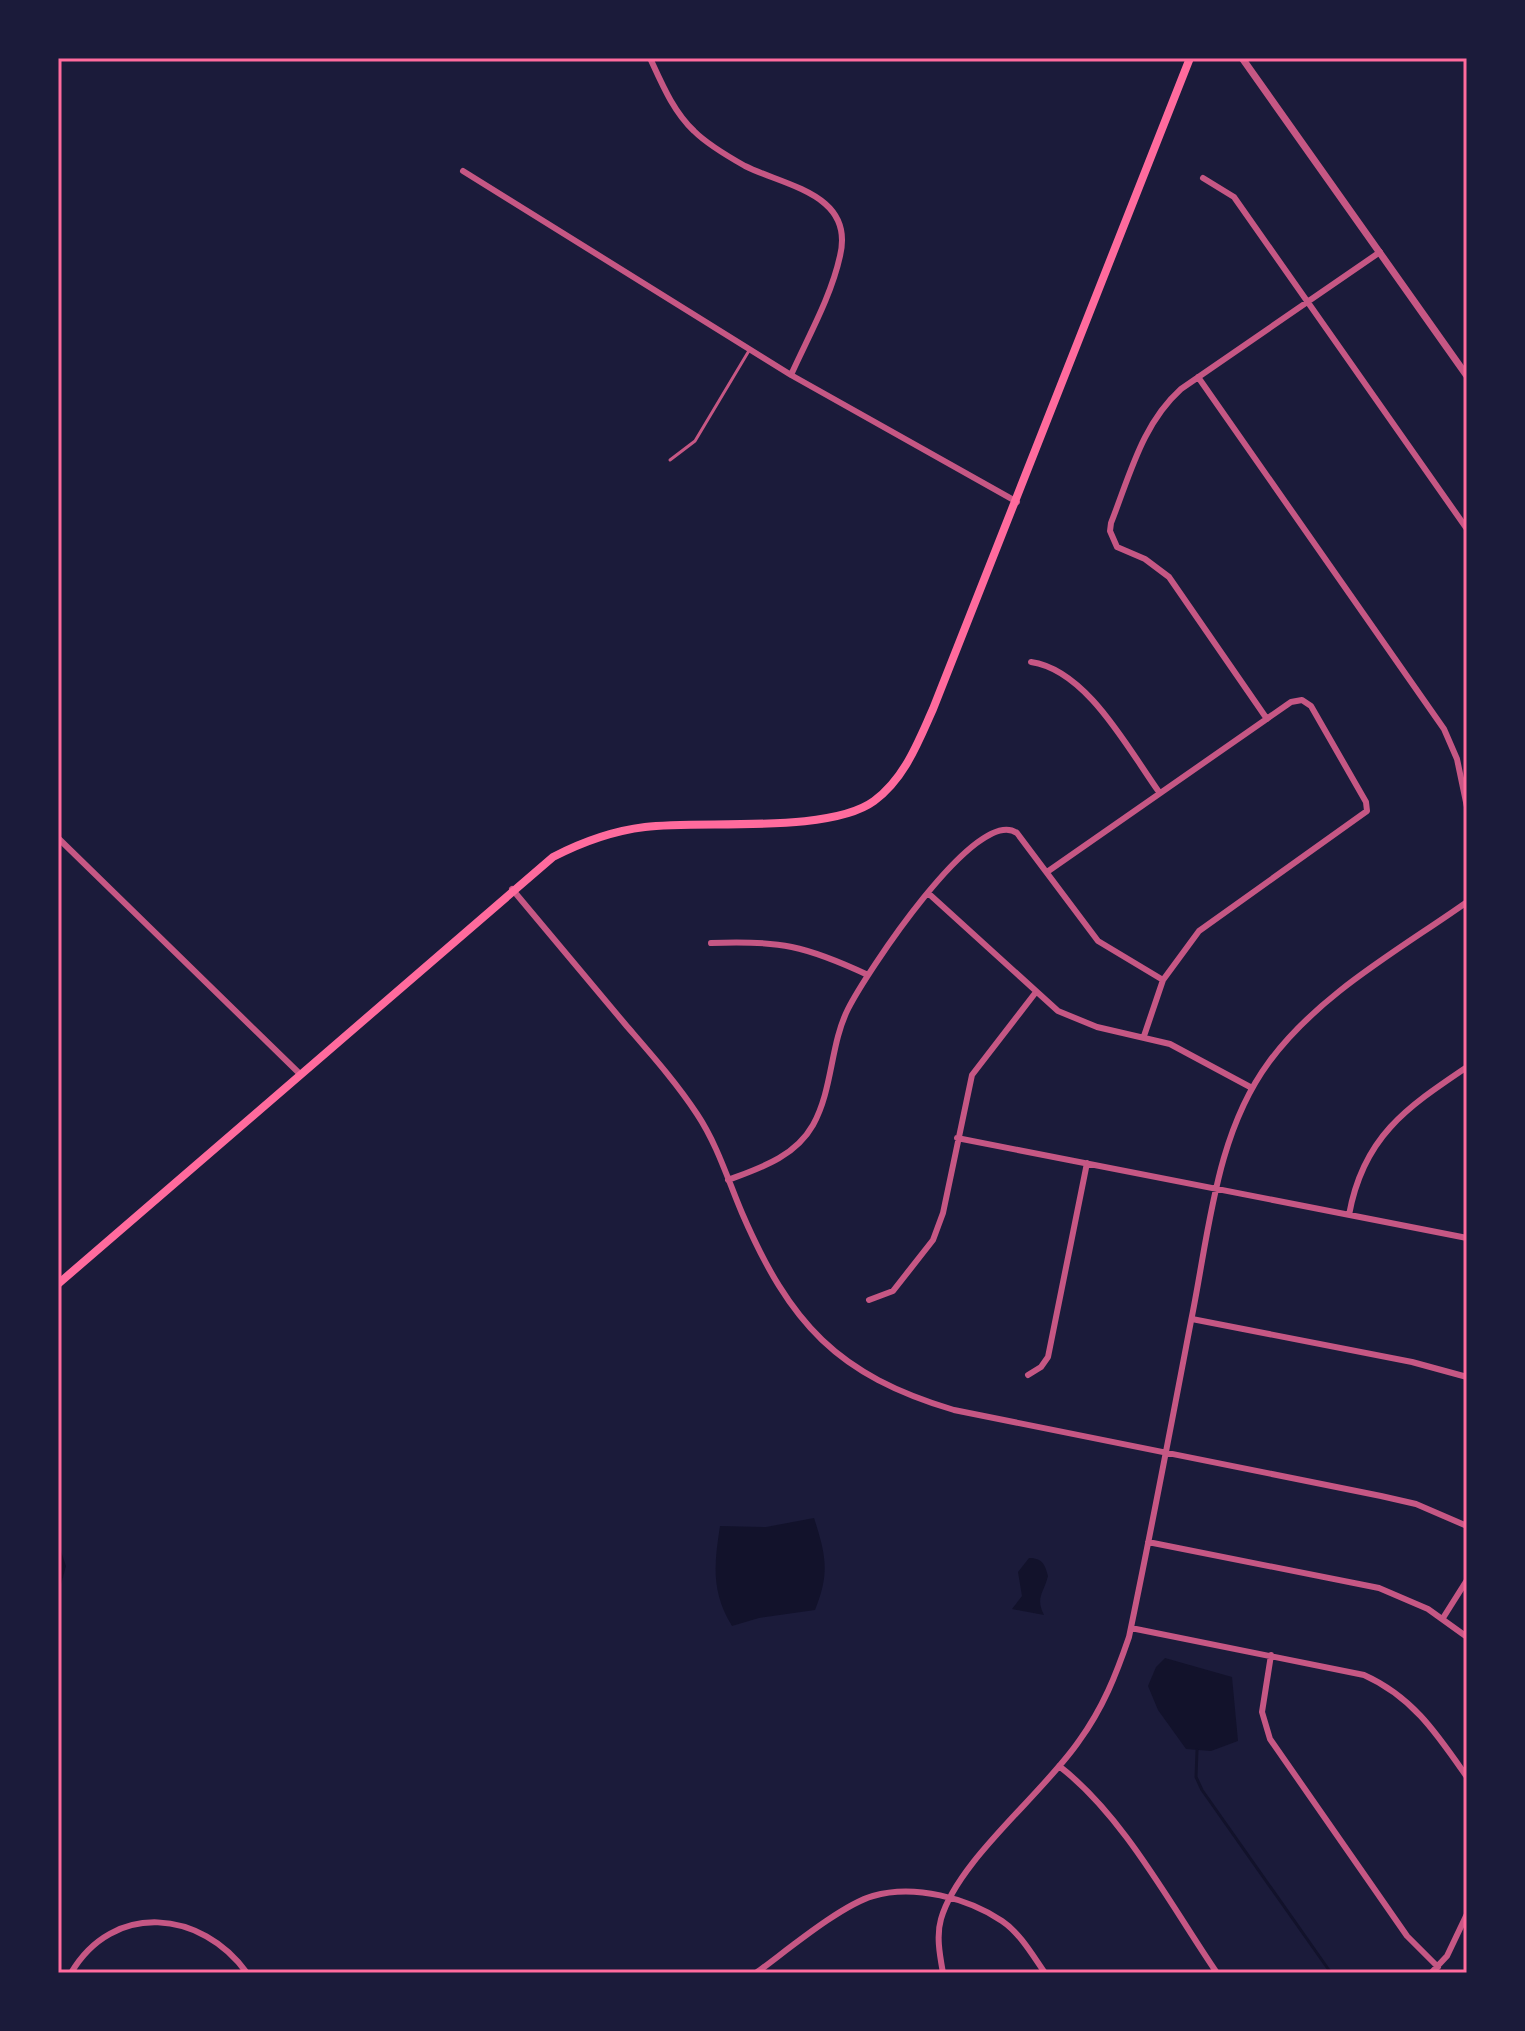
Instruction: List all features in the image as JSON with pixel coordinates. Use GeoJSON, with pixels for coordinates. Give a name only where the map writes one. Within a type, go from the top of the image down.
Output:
{"type":"FeatureCollection","features":[{"type":"Feature","properties":{"kind":"main road"},"geometry":{"type":"LineString","coordinates":[[58,1284],[512,889],[553,857],[579,843],[619,831],[818,819],[861,808],[876,800],[908,764],[916,747],[1017,502],[1190,58]]}},
{"type":"Feature","properties":{"kind":"street"},"geometry":{"type":"LineString","coordinates":[[650,58],[666,95],[695,132],[743,165],[818,195],[834,211],[841,233],[841,254],[791,375]]}},
{"type":"Feature","properties":{"kind":"street"},"geometry":{"type":"LineString","coordinates":[[1242,58],[1467,376]]}},
{"type":"Feature","properties":{"kind":"street"},"geometry":{"type":"LineString","coordinates":[[463,171],[791,375],[1017,502]]}},
{"type":"Feature","properties":{"kind":"street"},"geometry":{"type":"LineString","coordinates":[[1203,178],[1234,197],[1467,529]]}},
{"type":"Feature","properties":{"kind":"street"},"geometry":{"type":"LineString","coordinates":[[1267,719],[1169,577],[1145,559],[1117,547],[1110,531],[1152,421],[1168,401],[1380,252]]}},
{"type":"Feature","properties":{"kind":"street"},"geometry":{"type":"LineString","coordinates":[[1198,377],[1444,729],[1457,759],[1467,807]]}},
{"type":"Feature","properties":{"kind":"street"},"geometry":{"type":"LineString","coordinates":[[1031,662],[1048,665],[1082,688],[1159,792]]}},
{"type":"Feature","properties":{"kind":"street"},"geometry":{"type":"LineString","coordinates":[[1047,872],[1291,702],[1307,702],[1366,802],[1365,814],[1212,921],[1187,944],[1163,980],[1144,1036]]}},
{"type":"Feature","properties":{"kind":"street"},"geometry":{"type":"LineString","coordinates":[[728,1180],[780,1158],[813,1125],[826,1092],[840,1030],[868,975],[928,893],[973,847],[1002,828],[1017,833],[1098,941],[1163,980]]}},
{"type":"Feature","properties":{"kind":"street"},"geometry":{"type":"LineString","coordinates":[[58,838],[300,1074]]}},
{"type":"Feature","properties":{"kind":"street"},"geometry":{"type":"LineString","coordinates":[[512,889],[684,1094],[700,1118],[764,1263],[791,1307],[816,1336],[855,1368],[903,1394],[954,1410],[1381,1496],[1416,1504],[1467,1526]]}},
{"type":"Feature","properties":{"kind":"street"},"geometry":{"type":"LineString","coordinates":[[928,893],[1058,1011],[1083,1022],[1183,1049],[1252,1088]]}},
{"type":"Feature","properties":{"kind":"street"},"geometry":{"type":"LineString","coordinates":[[943,1973],[939,1954],[940,1922],[949,1896],[969,1867],[1059,1766],[1111,1692],[1131,1628],[1217,1189],[1230,1140],[1252,1088],[1277,1053],[1307,1020],[1467,902]]}},
{"type":"Feature","properties":{"kind":"street"},"geometry":{"type":"LineString","coordinates":[[711,943],[768,941],[796,945],[868,975]]}},
{"type":"Feature","properties":{"kind":"street"},"geometry":{"type":"LineString","coordinates":[[869,1300],[893,1291],[933,1240],[943,1213],[957,1138],[976,1068],[1036,992]]}},
{"type":"Feature","properties":{"kind":"street"},"geometry":{"type":"LineString","coordinates":[[1349,1215],[1357,1177],[1386,1130],[1407,1107],[1467,1067]]}},
{"type":"Feature","properties":{"kind":"street"},"geometry":{"type":"LineString","coordinates":[[957,1138],[1467,1238]]}},
{"type":"Feature","properties":{"kind":"street"},"geometry":{"type":"LineString","coordinates":[[1028,1375],[1041,1367],[1048,1357],[1087,1163]]}},
{"type":"Feature","properties":{"kind":"street"},"geometry":{"type":"LineString","coordinates":[[1192,1319],[1412,1362],[1467,1377]]}},
{"type":"Feature","properties":{"kind":"street"},"geometry":{"type":"LineString","coordinates":[[1148,1542],[1379,1588],[1443,1618],[1467,1637]]}},
{"type":"Feature","properties":{"kind":"street"},"geometry":{"type":"LineString","coordinates":[[1443,1618],[1467,1580]]}},
{"type":"Feature","properties":{"kind":"street"},"geometry":{"type":"LineString","coordinates":[[1131,1628],[1349,1671],[1398,1693],[1429,1722],[1467,1777]]}},
{"type":"Feature","properties":{"kind":"street"},"geometry":{"type":"LineString","coordinates":[[1271,1655],[1262,1712],[1270,1739],[1407,1936],[1438,1967]]}},
{"type":"Feature","properties":{"kind":"street"},"geometry":{"type":"LineString","coordinates":[[1059,1766],[1081,1783],[1114,1822],[1217,1973]]}},
{"type":"Feature","properties":{"kind":"street"},"geometry":{"type":"LineString","coordinates":[[756,1973],[873,1896],[949,1896],[1003,1922],[1045,1973]]}},
{"type":"Feature","properties":{"kind":"street"},"geometry":{"type":"LineString","coordinates":[[1431,1973],[1438,1967],[1467,1914]]}},
{"type":"Feature","properties":{"kind":"street"},"geometry":{"type":"LineString","coordinates":[[71,1973],[95,1942],[131,1925],[169,1923],[213,1938],[232,1951],[247,1973]]}},
{"type":"Feature","properties":{"kind":"lane"},"geometry":{"type":"LineString","coordinates":[[670,460],[695,441],[750,349]]}},
{"type":"Feature","properties":{"kind":"shaded area"},"geometry":{"type":"Polygon","coordinates":[[[814,1518],[825,1564],[823,1585],[815,1610],[759,1618],[732,1626],[717,1589],[716,1553],[720,1526],[766,1527],[814,1518]]]}},
{"type":"Feature","properties":{"kind":"shaded area"},"geometry":{"type":"Polygon","coordinates":[[[58,1542],[66,1566],[58,1596],[58,1542]]]}},
{"type":"Feature","properties":{"kind":"shaded area"},"geometry":{"type":"Polygon","coordinates":[[[1029,1558],[1037,1559],[1046,1568],[1048,1576],[1040,1599],[1044,1615],[1012,1609],[1022,1596],[1018,1572],[1029,1558]]]}},
{"type":"Feature","properties":{"kind":"shaded area"},"geometry":{"type":"Polygon","coordinates":[[[1165,1658],[1232,1677],[1238,1741],[1211,1751],[1186,1749],[1158,1710],[1148,1686],[1156,1667],[1165,1658]]]}},
{"type":"Feature","properties":{"kind":"waterway"},"geometry":{"type":"LineString","coordinates":[[1197,1750],[1196,1777],[1202,1790],[1331,1973]]}}]}
